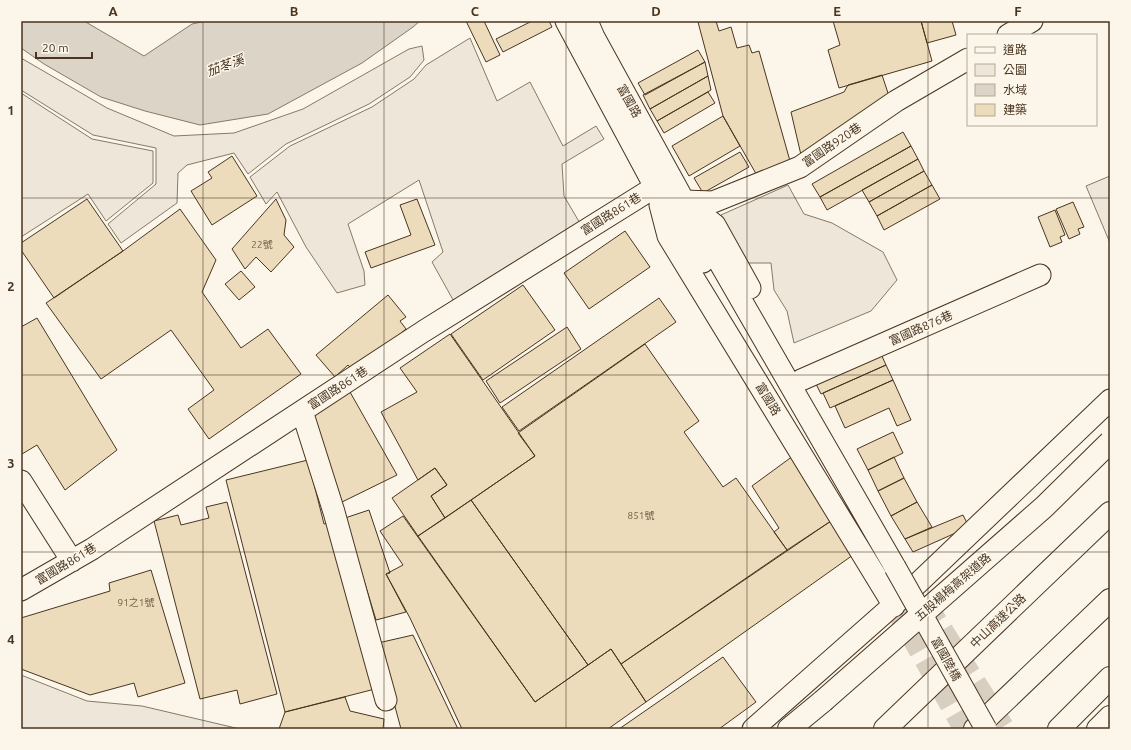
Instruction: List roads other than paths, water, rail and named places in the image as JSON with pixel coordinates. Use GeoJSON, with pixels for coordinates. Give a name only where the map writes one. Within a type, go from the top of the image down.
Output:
{"type":"FeatureCollection","features":[{"type":"Feature","properties":{"kind":"highway","name":"五股楊梅高架道路"},"geometry":{"type":"LineString","coordinates":[[794,729],[823,701],[1044,507],[1110,442]]}},
{"type":"Feature","properties":{"kind":"highway","name":"中山高速公路"},"geometry":{"type":"LineString","coordinates":[[885,729],[1110,513]]}},
{"type":"Feature","properties":{"kind":"highway"},"geometry":{"type":"LineString","coordinates":[[975,729],[1110,600]]}},
{"type":"Feature","properties":{"kind":"highway"},"geometry":{"type":"LineString","coordinates":[[1059,729],[1110,678]]}},
{"type":"Feature","properties":{"kind":"highway"},"geometry":{"type":"LineString","coordinates":[[985,729],[1016,690]]}},
{"type":"Feature","properties":{"kind":"highway"},"geometry":{"type":"LineString","coordinates":[[790,729],[823,701]]}},
{"type":"Feature","properties":{"kind":"highway"},"geometry":{"type":"LineString","coordinates":[[1098,729],[1110,717]]}},
{"type":"Feature","properties":{"kind":"street","name":"富國路"},"geometry":{"type":"LineString","coordinates":[[566,21],[655,187],[848,488]]}},
{"type":"Feature","properties":{"kind":"street","name":"富國路"},"geometry":{"type":"LineString","coordinates":[[587,21],[594,37],[684,201],[848,488],[895,567]]}},
{"type":"Feature","properties":{"kind":"street"},"geometry":{"type":"LineString","coordinates":[[1010,34],[1032,21]]}},
{"type":"Feature","properties":{"kind":"street","name":"富國路920巷"},"geometry":{"type":"LineString","coordinates":[[684,201],[713,202],[800,167],[896,101],[967,59]]}},
{"type":"Feature","properties":{"kind":"street","name":"富國路"},"geometry":{"type":"LineString","coordinates":[[655,187],[668,236],[894,606]]}},
{"type":"Feature","properties":{"kind":"street"},"geometry":{"type":"LineString","coordinates":[[655,187],[684,201]]}},
{"type":"Feature","properties":{"kind":"street","name":"富國路861巷"},"geometry":{"type":"LineString","coordinates":[[21,590],[72,561],[424,331],[655,187]]}},
{"type":"Feature","properties":{"kind":"street","name":"富國路"},"geometry":{"type":"LineString","coordinates":[[684,201],[715,225],[915,586]]}},
{"type":"Feature","properties":{"kind":"street","name":"富國路876巷"},"geometry":{"type":"LineString","coordinates":[[801,380],[1040,275]]}},
{"type":"Feature","properties":{"kind":"street"},"geometry":{"type":"LineString","coordinates":[[753,729],[894,606],[1110,400]]}},
{"type":"Feature","properties":{"kind":"street"},"geometry":{"type":"LineString","coordinates":[[302,411],[334,512],[386,700]]}},
{"type":"Feature","properties":{"kind":"street"},"geometry":{"type":"LineString","coordinates":[[21,482],[72,561]]}},
{"type":"Feature","properties":{"kind":"street","name":"富國陸橋"},"geometry":{"type":"LineString","coordinates":[[895,567],[985,729]]}},
{"type":"Feature","properties":{"kind":"water","name":"茄苳溪"},"geometry":{"type":"Polygon","coordinates":[[[21,21],[84,21],[144,56],[192,24],[206,21],[420,21],[362,63],[268,114],[200,125],[145,111],[101,97],[44,64],[21,48],[21,21]]]}},
{"type":"Feature","properties":{"kind":"tunnel"},"geometry":{"type":"LineString","coordinates":[[926,604],[1005,729]]}},
{"type":"Feature","properties":{"kind":"tunnel"},"geometry":{"type":"LineString","coordinates":[[894,606],[964,729]]}}]}
